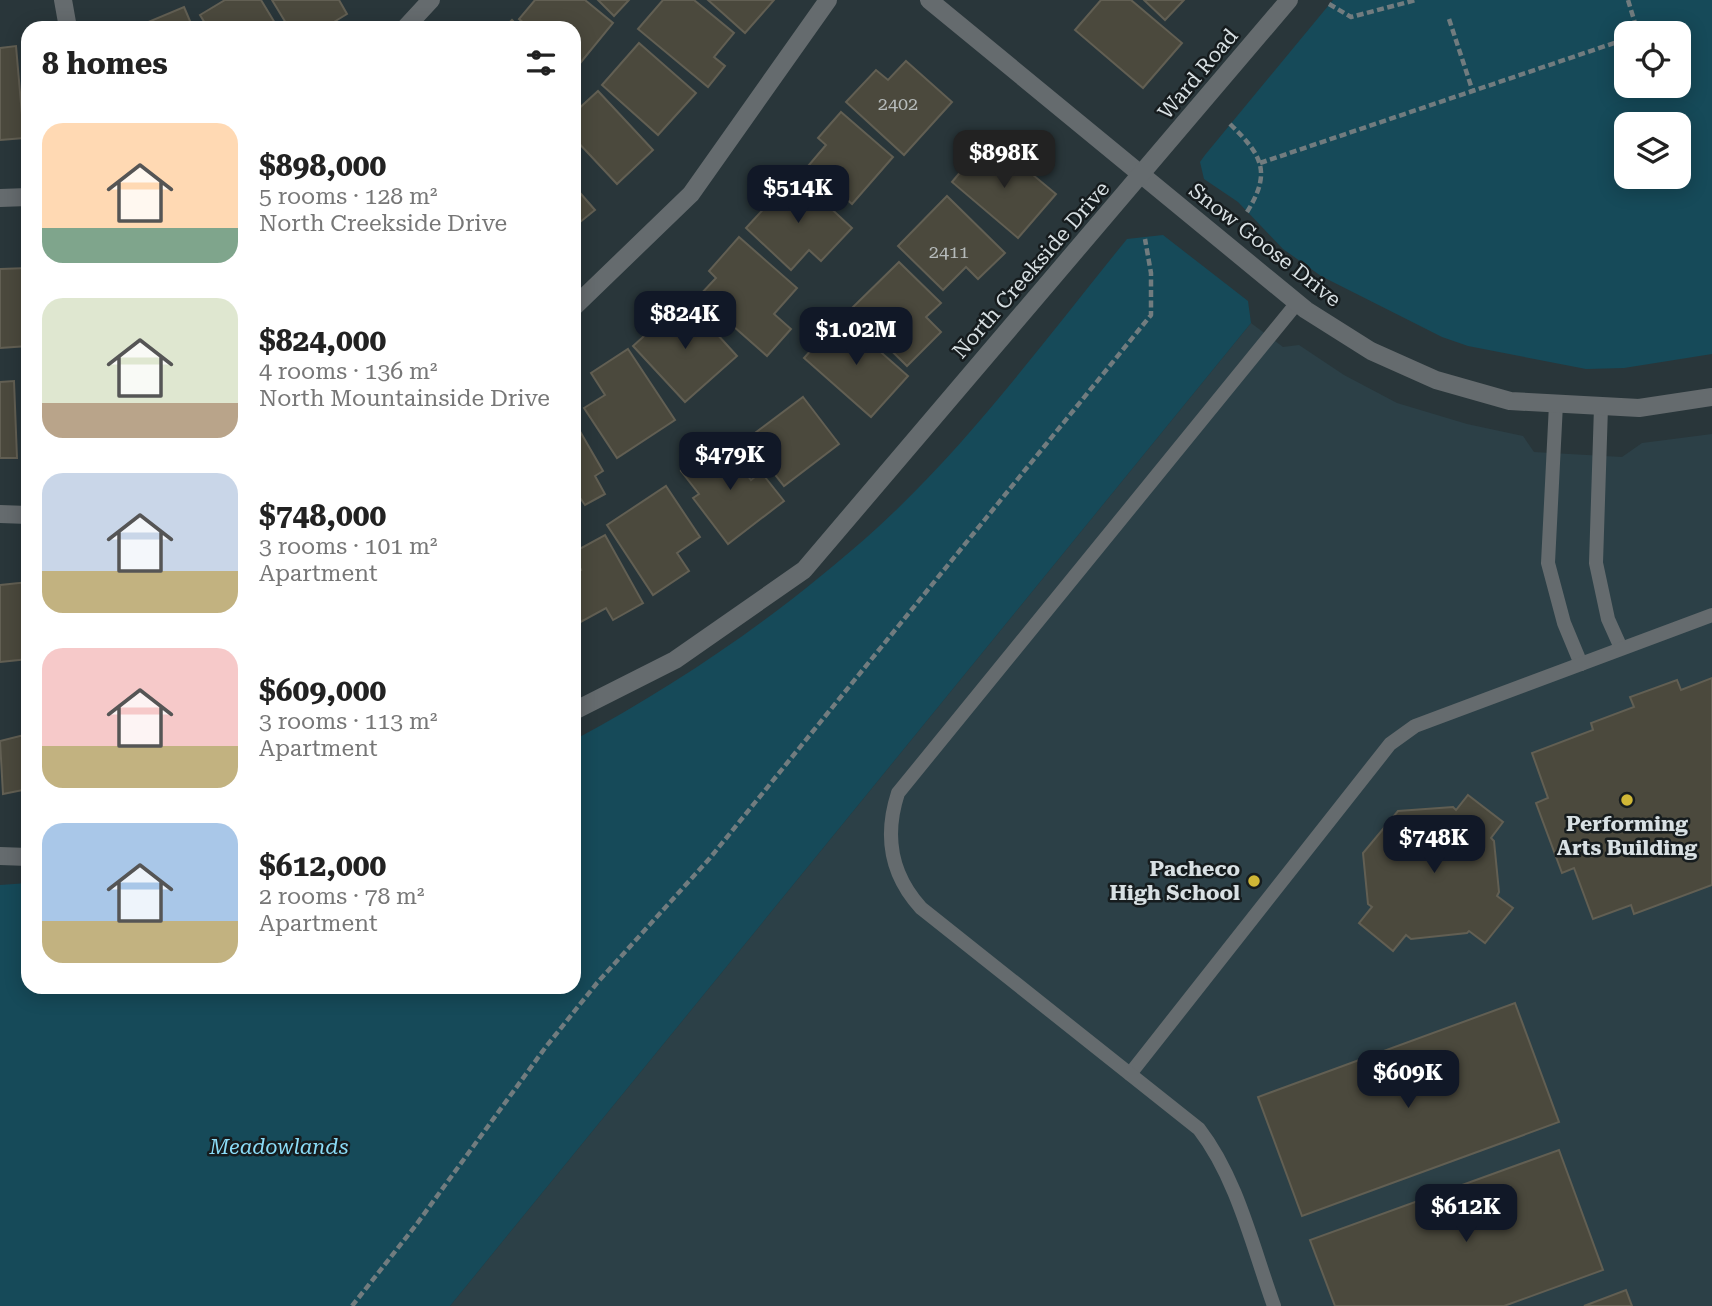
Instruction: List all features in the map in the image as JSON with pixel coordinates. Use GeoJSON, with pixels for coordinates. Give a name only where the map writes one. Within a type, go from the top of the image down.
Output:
{"type":"FeatureCollection","features":[{"type":"Feature","properties":{"kind":"street"},"geometry":{"type":"LineString","coordinates":[[62,0],[66,21]]}},
{"type":"Feature","properties":{"kind":"street"},"geometry":{"type":"LineString","coordinates":[[412,21],[431,0]]}},
{"type":"Feature","properties":{"kind":"street"},"geometry":{"type":"LineString","coordinates":[[581,300],[691,194],[828,0]]}},
{"type":"Feature","properties":{"kind":"street","name":"Snow Goose Drive"},"geometry":{"type":"LineString","coordinates":[[929,0],[1297,303],[1371,351],[1436,380],[1510,401],[1639,408],[1712,397]]}},
{"type":"Feature","properties":{"kind":"street","name":"Ward Road"},"geometry":{"type":"LineString","coordinates":[[1141,177],[1289,0]]}},
{"type":"Feature","properties":{"kind":"street","name":"North Creekside Drive"},"geometry":{"type":"LineString","coordinates":[[581,707],[674,660],[804,570],[1141,177]]}},
{"type":"Feature","properties":{"kind":"street"},"geometry":{"type":"LineString","coordinates":[[0,198],[21,197]]}},
{"type":"Feature","properties":{"kind":"street"},"geometry":{"type":"LineString","coordinates":[[0,514],[21,515]]}},
{"type":"Feature","properties":{"kind":"street"},"geometry":{"type":"LineString","coordinates":[[0,856],[21,857]]}},
{"type":"Feature","properties":{"kind":"lane"},"geometry":{"type":"LineString","coordinates":[[1274,1306],[1213,1147],[1199,1129],[921,908],[904,888],[894,866],[889,840],[890,816],[898,793],[1297,303]]}},
{"type":"Feature","properties":{"kind":"lane"},"geometry":{"type":"LineString","coordinates":[[1556,404],[1548,563],[1564,623],[1581,664]]}},
{"type":"Feature","properties":{"kind":"lane"},"geometry":{"type":"LineString","coordinates":[[1601,407],[1595,564],[1608,619],[1621,648]]}},
{"type":"Feature","properties":{"kind":"lane"},"geometry":{"type":"LineString","coordinates":[[1130,1074],[1390,744],[1415,726],[1712,615]]}},
{"type":"Feature","properties":{"kind":"path"},"geometry":{"type":"LineString","coordinates":[[1329,4],[1351,17],[1416,0]]}},
{"type":"Feature","properties":{"kind":"path"},"geometry":{"type":"LineString","coordinates":[[1628,0],[1634,21]]}},
{"type":"Feature","properties":{"kind":"path"},"geometry":{"type":"LineString","coordinates":[[1449,19],[1473,92]]}},
{"type":"Feature","properties":{"kind":"path"},"geometry":{"type":"LineString","coordinates":[[1260,163],[1614,43]]}},
{"type":"Feature","properties":{"kind":"path"},"geometry":{"type":"LineString","coordinates":[[1230,124],[1248,141],[1260,163],[1263,178],[1247,212]]}},
{"type":"Feature","properties":{"kind":"path"},"geometry":{"type":"LineString","coordinates":[[352,1306],[416,1225],[545,1048],[597,984],[710,858],[1152,315],[1151,273],[1145,239]]}},
{"type":"Feature","properties":{"kind":"shaded area","name":"Pacheco High School"},"geometry":{"type":"Polygon","coordinates":[[[1251,323],[1283,347],[1299,345],[1344,375],[1397,403],[1467,424],[1523,436],[1534,452],[1622,457],[1642,443],[1712,434],[1712,1306],[450,1306],[1251,323]]]}},
{"type":"Feature","properties":{"kind":"green space"},"geometry":{"type":"Polygon","coordinates":[[[1333,0],[1712,0],[1712,354],[1624,368],[1586,369],[1468,346],[1442,337],[1321,276],[1283,249],[1238,202],[1204,179],[1200,162],[1333,0]]]}},
{"type":"Feature","properties":{"kind":"green space","name":"Meadowlands"},"geometry":{"type":"Polygon","coordinates":[[[1163,235],[1248,301],[1251,323],[450,1306],[0,1306],[0,885],[21,884],[21,994],[581,994],[581,736],[655,694],[732,643],[806,588],[877,528],[976,425],[1127,239],[1163,235]]]}},
{"type":"Feature","properties":{"kind":"building"},"geometry":{"type":"Polygon","coordinates":[[[225,0],[261,0],[274,21],[204,21],[200,15],[225,0]]]}},
{"type":"Feature","properties":{"kind":"building"},"geometry":{"type":"Polygon","coordinates":[[[272,0],[339,0],[347,14],[336,21],[285,21],[272,0]]]}},
{"type":"Feature","properties":{"kind":"building"},"geometry":{"type":"Polygon","coordinates":[[[535,0],[585,0],[613,23],[581,62],[581,21],[519,19],[535,0]]]}},
{"type":"Feature","properties":{"kind":"building"},"geometry":{"type":"Polygon","coordinates":[[[598,0],[629,0],[614,16],[598,0]]]}},
{"type":"Feature","properties":{"kind":"building"},"geometry":{"type":"Polygon","coordinates":[[[663,0],[694,0],[734,33],[714,57],[725,66],[708,87],[638,29],[663,0]]]}},
{"type":"Feature","properties":{"kind":"building"},"geometry":{"type":"Polygon","coordinates":[[[708,0],[774,0],[745,33],[708,0]]]}},
{"type":"Feature","properties":{"kind":"building"},"geometry":{"type":"Polygon","coordinates":[[[1101,0],[1131,0],[1182,43],[1143,88],[1075,30],[1101,0]]]}},
{"type":"Feature","properties":{"kind":"building"},"geometry":{"type":"Polygon","coordinates":[[[1144,0],[1184,0],[1165,20],[1144,0]]]}},
{"type":"Feature","properties":{"kind":"building"},"geometry":{"type":"Polygon","coordinates":[[[184,7],[190,21],[151,21],[184,7]]]}},
{"type":"Feature","properties":{"kind":"building"},"geometry":{"type":"Polygon","coordinates":[[[639,43],[696,93],[658,135],[602,85],[639,43]]]}},
{"type":"Feature","properties":{"kind":"building"},"geometry":{"type":"Polygon","coordinates":[[[16,46],[21,138],[0,140],[0,48],[16,46]]]}},
{"type":"Feature","properties":{"kind":"building"},"geometry":{"type":"Polygon","coordinates":[[[906,61],[952,102],[904,155],[846,102],[876,70],[888,80],[906,61]]]}},
{"type":"Feature","properties":{"kind":"building"},"geometry":{"type":"Polygon","coordinates":[[[598,91],[653,150],[617,184],[581,145],[581,107],[598,91]]]}},
{"type":"Feature","properties":{"kind":"building"},"geometry":{"type":"Polygon","coordinates":[[[841,112],[893,157],[852,204],[809,165],[826,145],[818,138],[841,112]]]}},
{"type":"Feature","properties":{"kind":"building"},"geometry":{"type":"Polygon","coordinates":[[[983,145],[1003,162],[1009,155],[1056,194],[1018,238],[952,182],[983,145]]]}},
{"type":"Feature","properties":{"kind":"building"},"geometry":{"type":"Polygon","coordinates":[[[795,175],[852,228],[821,261],[809,250],[791,270],[746,228],[795,175]]]}},
{"type":"Feature","properties":{"kind":"building"},"geometry":{"type":"Polygon","coordinates":[[[581,194],[595,210],[581,221],[581,194]]]}},
{"type":"Feature","properties":{"kind":"building"},"geometry":{"type":"Polygon","coordinates":[[[947,196],[1005,253],[978,279],[966,267],[943,290],[898,246],[947,196]]]}},
{"type":"Feature","properties":{"kind":"building"},"geometry":{"type":"Polygon","coordinates":[[[739,237],[797,288],[774,314],[791,329],[767,356],[699,296],[716,278],[709,271],[739,237]]]}},
{"type":"Feature","properties":{"kind":"building"},"geometry":{"type":"Polygon","coordinates":[[[899,262],[941,303],[926,317],[941,332],[907,366],[850,310],[899,262]]]}},
{"type":"Feature","properties":{"kind":"building"},"geometry":{"type":"Polygon","coordinates":[[[21,268],[21,346],[0,348],[0,269],[21,268]]]}},
{"type":"Feature","properties":{"kind":"building"},"geometry":{"type":"Polygon","coordinates":[[[685,299],[737,356],[685,402],[633,346],[685,299]]]}},
{"type":"Feature","properties":{"kind":"building"},"geometry":{"type":"Polygon","coordinates":[[[841,317],[908,376],[871,417],[804,358],[841,317]]]}},
{"type":"Feature","properties":{"kind":"building"},"geometry":{"type":"Polygon","coordinates":[[[628,349],[675,420],[617,458],[584,408],[605,395],[591,373],[628,349]]]}},
{"type":"Feature","properties":{"kind":"building"},"geometry":{"type":"Polygon","coordinates":[[[14,381],[17,458],[0,458],[0,382],[14,381]]]}},
{"type":"Feature","properties":{"kind":"building"},"geometry":{"type":"Polygon","coordinates":[[[803,397],[839,444],[784,486],[747,439],[803,397]]]}},
{"type":"Feature","properties":{"kind":"building"},"geometry":{"type":"Polygon","coordinates":[[[581,433],[603,471],[595,476],[605,494],[585,505],[581,499],[581,433]]]}},
{"type":"Feature","properties":{"kind":"building"},"geometry":{"type":"Polygon","coordinates":[[[721,440],[751,480],[761,472],[784,501],[728,544],[693,498],[699,494],[681,471],[721,440]]]}},
{"type":"Feature","properties":{"kind":"building"},"geometry":{"type":"Polygon","coordinates":[[[666,486],[700,537],[677,553],[689,571],[653,595],[607,525],[666,486]]]}},
{"type":"Feature","properties":{"kind":"building"},"geometry":{"type":"Polygon","coordinates":[[[605,535],[643,603],[613,620],[606,608],[581,622],[581,548],[605,535]]]}},
{"type":"Feature","properties":{"kind":"building"},"geometry":{"type":"Polygon","coordinates":[[[21,583],[21,660],[0,662],[0,585],[21,583]]]}},
{"type":"Feature","properties":{"kind":"building","name":"Performing Arts Building"},"geometry":{"type":"Polygon","coordinates":[[[1712,678],[1712,885],[1634,914],[1631,905],[1593,919],[1574,868],[1562,873],[1536,803],[1548,798],[1532,753],[1593,730],[1591,723],[1634,707],[1630,697],[1677,680],[1681,690],[1712,678]]]}},
{"type":"Feature","properties":{"kind":"building"},"geometry":{"type":"Polygon","coordinates":[[[21,736],[21,790],[3,794],[0,741],[21,736]]]}},
{"type":"Feature","properties":{"kind":"building"},"geometry":{"type":"Polygon","coordinates":[[[1468,795],[1503,822],[1491,838],[1494,841],[1499,892],[1497,896],[1513,908],[1485,943],[1469,931],[1411,939],[1406,935],[1393,951],[1359,923],[1372,907],[1368,904],[1363,853],[1398,811],[1453,807],[1456,810],[1468,795]]]}},
{"type":"Feature","properties":{"kind":"building"},"geometry":{"type":"Polygon","coordinates":[[[1515,1003],[1559,1122],[1302,1216],[1258,1097],[1515,1003]]]}},
{"type":"Feature","properties":{"kind":"building"},"geometry":{"type":"Polygon","coordinates":[[[1559,1150],[1603,1270],[1504,1306],[1335,1306],[1310,1240],[1559,1150]]]}},
{"type":"Feature","properties":{"kind":"building"},"geometry":{"type":"Polygon","coordinates":[[[1626,1290],[1632,1306],[1584,1306],[1626,1290]]]}},
{"type":"Feature","properties":{"kind":"place","name":"Performing Arts Building"},"geometry":{"type":"Point","coordinates":[1627,800]}},
{"type":"Feature","properties":{"kind":"place","name":"Pacheco High School"},"geometry":{"type":"Point","coordinates":[1254,881]}}]}
